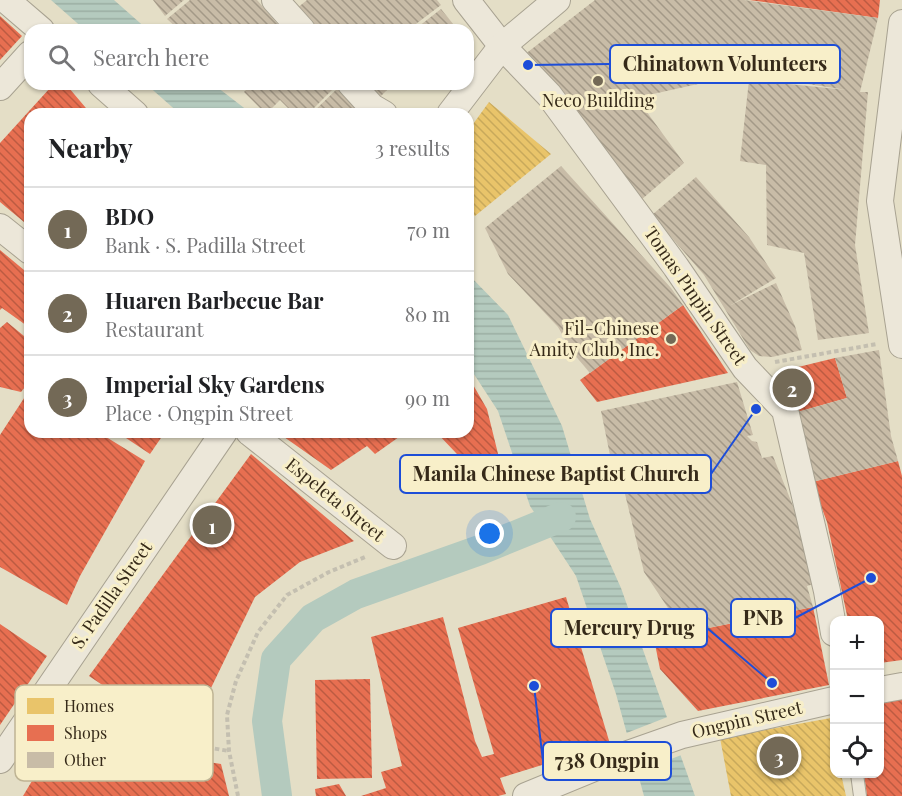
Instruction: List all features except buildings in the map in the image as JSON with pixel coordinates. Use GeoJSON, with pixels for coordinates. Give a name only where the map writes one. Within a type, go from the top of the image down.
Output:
{"type":"FeatureCollection","features":[{"type":"Feature","properties":{"kind":"street"},"geometry":{"type":"LineString","coordinates":[[6,0],[33,24]]}},
{"type":"Feature","properties":{"kind":"street"},"geometry":{"type":"LineString","coordinates":[[275,0],[297,24]]}},
{"type":"Feature","properties":{"kind":"street","name":"Tomas Pinpin Street"},"geometry":{"type":"LineString","coordinates":[[466,0],[502,46],[549,95],[676,267],[745,368],[785,410],[831,616]]}},
{"type":"Feature","properties":{"kind":"street"},"geometry":{"type":"LineString","coordinates":[[474,83],[502,46],[557,0]]}},
{"type":"Feature","properties":{"kind":"street"},"geometry":{"type":"LineString","coordinates":[[902,23],[880,201],[902,342]]}},
{"type":"Feature","properties":{"kind":"street"},"geometry":{"type":"LineString","coordinates":[[0,87],[24,61]]}},
{"type":"Feature","properties":{"kind":"street"},"geometry":{"type":"LineString","coordinates":[[108,90],[128,108]]}},
{"type":"Feature","properties":{"kind":"street"},"geometry":{"type":"LineString","coordinates":[[356,90],[372,108]]}},
{"type":"Feature","properties":{"kind":"street"},"geometry":{"type":"LineString","coordinates":[[455,108],[468,90]]}},
{"type":"Feature","properties":{"kind":"street"},"geometry":{"type":"LineString","coordinates":[[0,226],[24,246]]}},
{"type":"Feature","properties":{"kind":"street","name":"S. Padilla Street"},"geometry":{"type":"LineString","coordinates":[[51,685],[220,438]]}},
{"type":"Feature","properties":{"kind":"street","name":"Espeleta Street"},"geometry":{"type":"LineString","coordinates":[[257,438],[393,546]]}},
{"type":"Feature","properties":{"kind":"street"},"geometry":{"type":"LineString","coordinates":[[884,689],[902,686]]}},
{"type":"Feature","properties":{"kind":"street","name":"Ongpin Street"},"geometry":{"type":"LineString","coordinates":[[526,796],[628,754],[682,735],[830,701]]}},
{"type":"Feature","properties":{"kind":"street","name":"S. Padilla Street"},"geometry":{"type":"LineString","coordinates":[[0,759],[15,737]]}},
{"type":"Feature","properties":{"kind":"lane"},"geometry":{"type":"LineString","coordinates":[[858,778],[860,796]]}},
{"type":"Feature","properties":{"kind":"path"},"geometry":{"type":"LineString","coordinates":[[745,368],[902,342]]}},
{"type":"Feature","properties":{"kind":"path"},"geometry":{"type":"LineString","coordinates":[[238,796],[229,751],[227,715],[236,681],[258,632],[286,595],[329,572],[393,546]]}},
{"type":"Feature","properties":{"kind":"path"},"geometry":{"type":"LineString","coordinates":[[59,673],[77,685]]}},
{"type":"Feature","properties":{"kind":"path"},"geometry":{"type":"LineString","coordinates":[[213,748],[229,751]]}},
{"type":"Feature","properties":{"kind":"shaded area"},"geometry":{"type":"Polygon","coordinates":[[[51,0],[114,0],[141,24],[78,24],[51,0]]]}},
{"type":"Feature","properties":{"kind":"shaded area"},"geometry":{"type":"Polygon","coordinates":[[[153,90],[221,90],[244,108],[173,108],[153,90]]]}},
{"type":"Feature","properties":{"kind":"shaded area"},"geometry":{"type":"Polygon","coordinates":[[[474,280],[508,315],[562,426],[590,519],[621,588],[695,796],[644,796],[616,694],[576,576],[530,506],[498,411],[474,374],[474,280]]]}},
{"type":"Feature","properties":{"kind":"pier"},"geometry":{"type":"Polygon","coordinates":[[[670,716],[684,754],[635,773],[624,734],[670,716]]]}},
{"type":"Feature","properties":{"kind":"waterway"},"geometry":{"type":"LineString","coordinates":[[277,796],[267,721],[276,659],[313,618],[356,594],[480,550],[561,517]]}},
{"type":"Feature","properties":{"kind":"place","name":"Chinatown Volunteers"},"geometry":{"type":"Point","coordinates":[528,65]}},
{"type":"Feature","properties":{"kind":"place","name":"Neco Building"},"geometry":{"type":"Point","coordinates":[598,81]}},
{"type":"Feature","properties":{"kind":"place","name":"Fil-Chinese Amity Club, Inc."},"geometry":{"type":"Point","coordinates":[671,339]}},
{"type":"Feature","properties":{"kind":"place","name":"Huaren Barbecue Bar"},"geometry":{"type":"Point","coordinates":[792,388]}},
{"type":"Feature","properties":{"kind":"place","name":"Manila Chinese Baptist Church"},"geometry":{"type":"Point","coordinates":[756,409]}},
{"type":"Feature","properties":{"kind":"place","name":"BDO"},"geometry":{"type":"Point","coordinates":[212,525]}},
{"type":"Feature","properties":{"kind":"place","name":"PNB"},"geometry":{"type":"Point","coordinates":[871,578]}},
{"type":"Feature","properties":{"kind":"place","name":"Mercury Drug"},"geometry":{"type":"Point","coordinates":[772,683]}},
{"type":"Feature","properties":{"kind":"place","name":"738 Ongpin"},"geometry":{"type":"Point","coordinates":[534,686]}},
{"type":"Feature","properties":{"kind":"place","name":"Imperial Sky Gardens"},"geometry":{"type":"Point","coordinates":[779,756]}}]}
